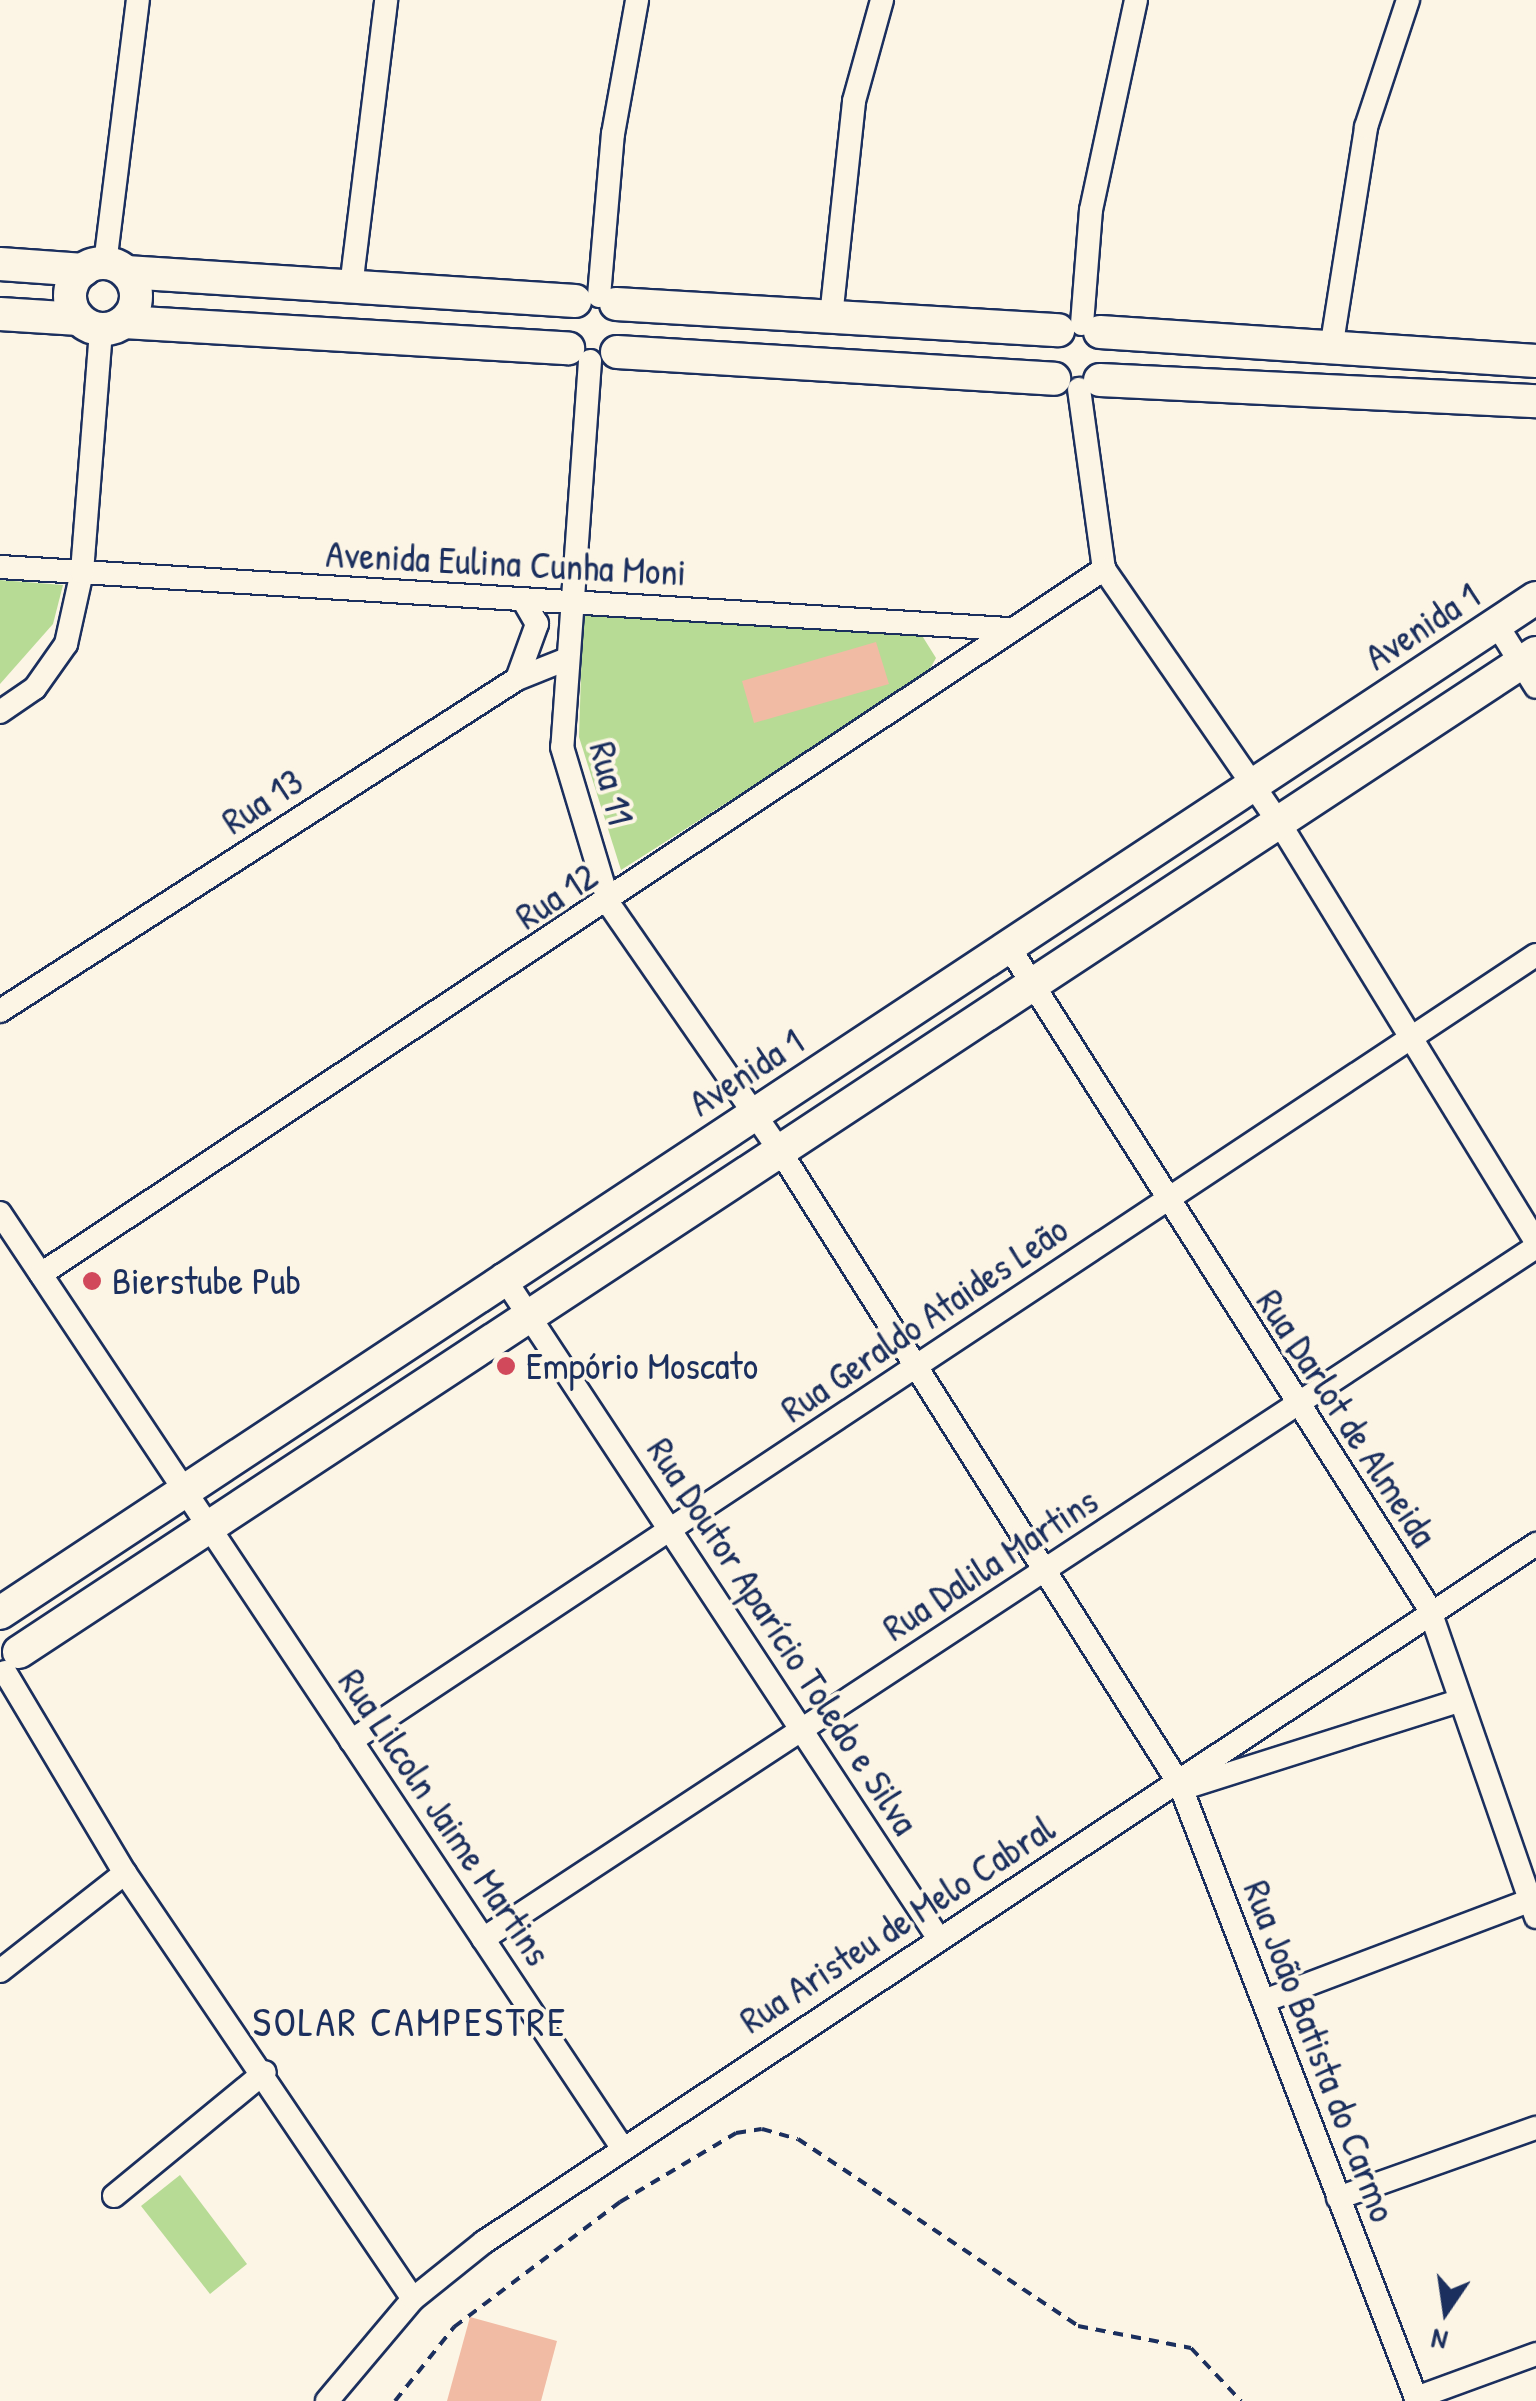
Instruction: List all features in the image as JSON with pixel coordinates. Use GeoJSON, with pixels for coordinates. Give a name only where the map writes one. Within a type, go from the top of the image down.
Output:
{"type":"FeatureCollection","features":[{"type":"Feature","properties":{"kind":"street"},"geometry":{"type":"LineString","coordinates":[[101,323],[70,293],[105,269],[138,0]]}},
{"type":"Feature","properties":{"kind":"street"},"geometry":{"type":"LineString","coordinates":[[351,287],[386,0]]}},
{"type":"Feature","properties":{"kind":"street"},"geometry":{"type":"LineString","coordinates":[[592,354],[560,324],[597,300],[637,0]]}},
{"type":"Feature","properties":{"kind":"street"},"geometry":{"type":"LineString","coordinates":[[832,316],[854,101],[882,0]]}},
{"type":"Feature","properties":{"kind":"street"},"geometry":{"type":"LineString","coordinates":[[1080,329],[1094,191],[1136,0]]}},
{"type":"Feature","properties":{"kind":"street"},"geometry":{"type":"LineString","coordinates":[[1331,349],[1366,127],[1408,0]]}},
{"type":"Feature","properties":{"kind":"street"},"geometry":{"type":"LineString","coordinates":[[0,264],[1080,329],[1536,361]]}},
{"type":"Feature","properties":{"kind":"street"},"geometry":{"type":"LineString","coordinates":[[0,712],[35,688],[66,644],[82,572],[101,323],[136,295],[105,269]]}},
{"type":"Feature","properties":{"kind":"street"},"geometry":{"type":"LineString","coordinates":[[592,354],[627,327],[597,300]]}},
{"type":"Feature","properties":{"kind":"street"},"geometry":{"type":"LineString","coordinates":[[0,314],[1078,383],[1536,401]]}},
{"type":"Feature","properties":{"kind":"street"},"geometry":{"type":"LineString","coordinates":[[1078,383],[1110,354],[1080,329]]}},
{"type":"Feature","properties":{"kind":"street"},"geometry":{"type":"LineString","coordinates":[[1080,329],[1044,352],[1078,383],[1104,569],[1280,824],[1536,1244]]}},
{"type":"Feature","properties":{"kind":"street","name":"Rua 11"},"geometry":{"type":"LineString","coordinates":[[592,354],[562,747],[609,904],[782,1154],[916,1367]]}},
{"type":"Feature","properties":{"kind":"street","name":"Avenida Eulina Cunha Moni"},"geometry":{"type":"LineString","coordinates":[[0,567],[1008,629]]}},
{"type":"Feature","properties":{"kind":"street","name":"Rua 12"},"geometry":{"type":"LineString","coordinates":[[42,1274],[609,904],[1008,629],[1104,569]]}},
{"type":"Feature","properties":{"kind":"street","name":"Avenida 1"},"geometry":{"type":"LineString","coordinates":[[0,1614],[184,1485],[754,1116],[1536,598]]}},
{"type":"Feature","properties":{"kind":"street"},"geometry":{"type":"LineString","coordinates":[[517,679],[536,624],[524,600]]}},
{"type":"Feature","properties":{"kind":"street"},"geometry":{"type":"LineString","coordinates":[[8,1666],[211,1526],[1036,988],[1280,824],[1531,668],[1497,625]]}},
{"type":"Feature","properties":{"kind":"street","name":"Rua 13"},"geometry":{"type":"LineString","coordinates":[[0,1012],[517,679],[567,659]]}},
{"type":"Feature","properties":{"kind":"street","name":"Rua Darlot de Almeida"},"geometry":{"type":"LineString","coordinates":[[1008,947],[1165,1201],[1429,1608],[1533,1909]]}},
{"type":"Feature","properties":{"kind":"street","name":"Rua Geraldo Ataides Leão"},"geometry":{"type":"LineString","coordinates":[[351,1741],[1536,956]]}},
{"type":"Feature","properties":{"kind":"street"},"geometry":{"type":"LineString","coordinates":[[0,1213],[184,1485]]}},
{"type":"Feature","properties":{"kind":"street","name":"Rua Dalila Martins"},"geometry":{"type":"LineString","coordinates":[[484,1940],[1536,1244]]}},
{"type":"Feature","properties":{"kind":"street","name":"Rua Doutor Aparício Toledo e Silva"},"geometry":{"type":"LineString","coordinates":[[502,1276],[937,1936]]}},
{"type":"Feature","properties":{"kind":"street","name":"Rua João Batista do Carmo"},"geometry":{"type":"LineString","coordinates":[[916,1367],[1180,1787],[1416,2398],[1536,2354]]}},
{"type":"Feature","properties":{"kind":"street","name":"Rua Lilcoln Jaime Martins"},"geometry":{"type":"LineString","coordinates":[[184,1485],[621,2146]]}},
{"type":"Feature","properties":{"kind":"street","name":"Rua Aristeu de Melo Cabral"},"geometry":{"type":"LineString","coordinates":[[328,2401],[413,2299],[621,2146],[937,1936],[1180,1787],[1429,1608],[1536,1544]]}},
{"type":"Feature","properties":{"kind":"street"},"geometry":{"type":"LineString","coordinates":[[0,1614],[18,1630],[8,1666],[125,1873],[265,2072],[413,2299]]}},
{"type":"Feature","properties":{"kind":"street"},"geometry":{"type":"LineString","coordinates":[[1180,1787],[1459,1702]]}},
{"type":"Feature","properties":{"kind":"street"},"geometry":{"type":"LineString","coordinates":[[0,1971],[125,1873]]}},
{"type":"Feature","properties":{"kind":"street"},"geometry":{"type":"LineString","coordinates":[[1264,2001],[1533,1909]]}},
{"type":"Feature","properties":{"kind":"street"},"geometry":{"type":"LineString","coordinates":[[114,2196],[265,2072]]}},
{"type":"Feature","properties":{"kind":"street"},"geometry":{"type":"LineString","coordinates":[[1338,2198],[1536,2128]]}},
{"type":"Feature","properties":{"kind":"path"},"geometry":{"type":"LineString","coordinates":[[395,2401],[454,2326],[620,2202],[736,2133],[762,2129],[815,2150],[1078,2326],[1191,2348],[1241,2401]]}},
{"type":"Feature","properties":{"kind":"green space"},"geometry":{"type":"Polygon","coordinates":[[[0,580],[63,585],[53,624],[0,684],[0,580]]]}},
{"type":"Feature","properties":{"kind":"green space"},"geometry":{"type":"Polygon","coordinates":[[[583,613],[921,634],[936,658],[926,676],[621,870],[579,737],[583,613]]]}},
{"type":"Feature","properties":{"kind":"green space"},"geometry":{"type":"Polygon","coordinates":[[[180,2175],[247,2264],[210,2294],[141,2206],[180,2175]]]}},
{"type":"Feature","properties":{"kind":"building"},"geometry":{"type":"Polygon","coordinates":[[[876,642],[889,684],[754,723],[742,681],[876,642]]]}},
{"type":"Feature","properties":{"kind":"building"},"geometry":{"type":"Polygon","coordinates":[[[470,2317],[557,2341],[541,2401],[447,2401],[470,2317]]]}},
{"type":"Feature","properties":{"kind":"place","name":"Bierstube Pub"},"geometry":{"type":"Point","coordinates":[92,1281]}},
{"type":"Feature","properties":{"kind":"place","name":"Empório Moscato"},"geometry":{"type":"Point","coordinates":[506,1366]}},
{"type":"Feature","properties":{"kind":"district","name":"SOLAR CAMPESTRE"},"geometry":{"type":"Point","coordinates":[410,2021]}}]}
